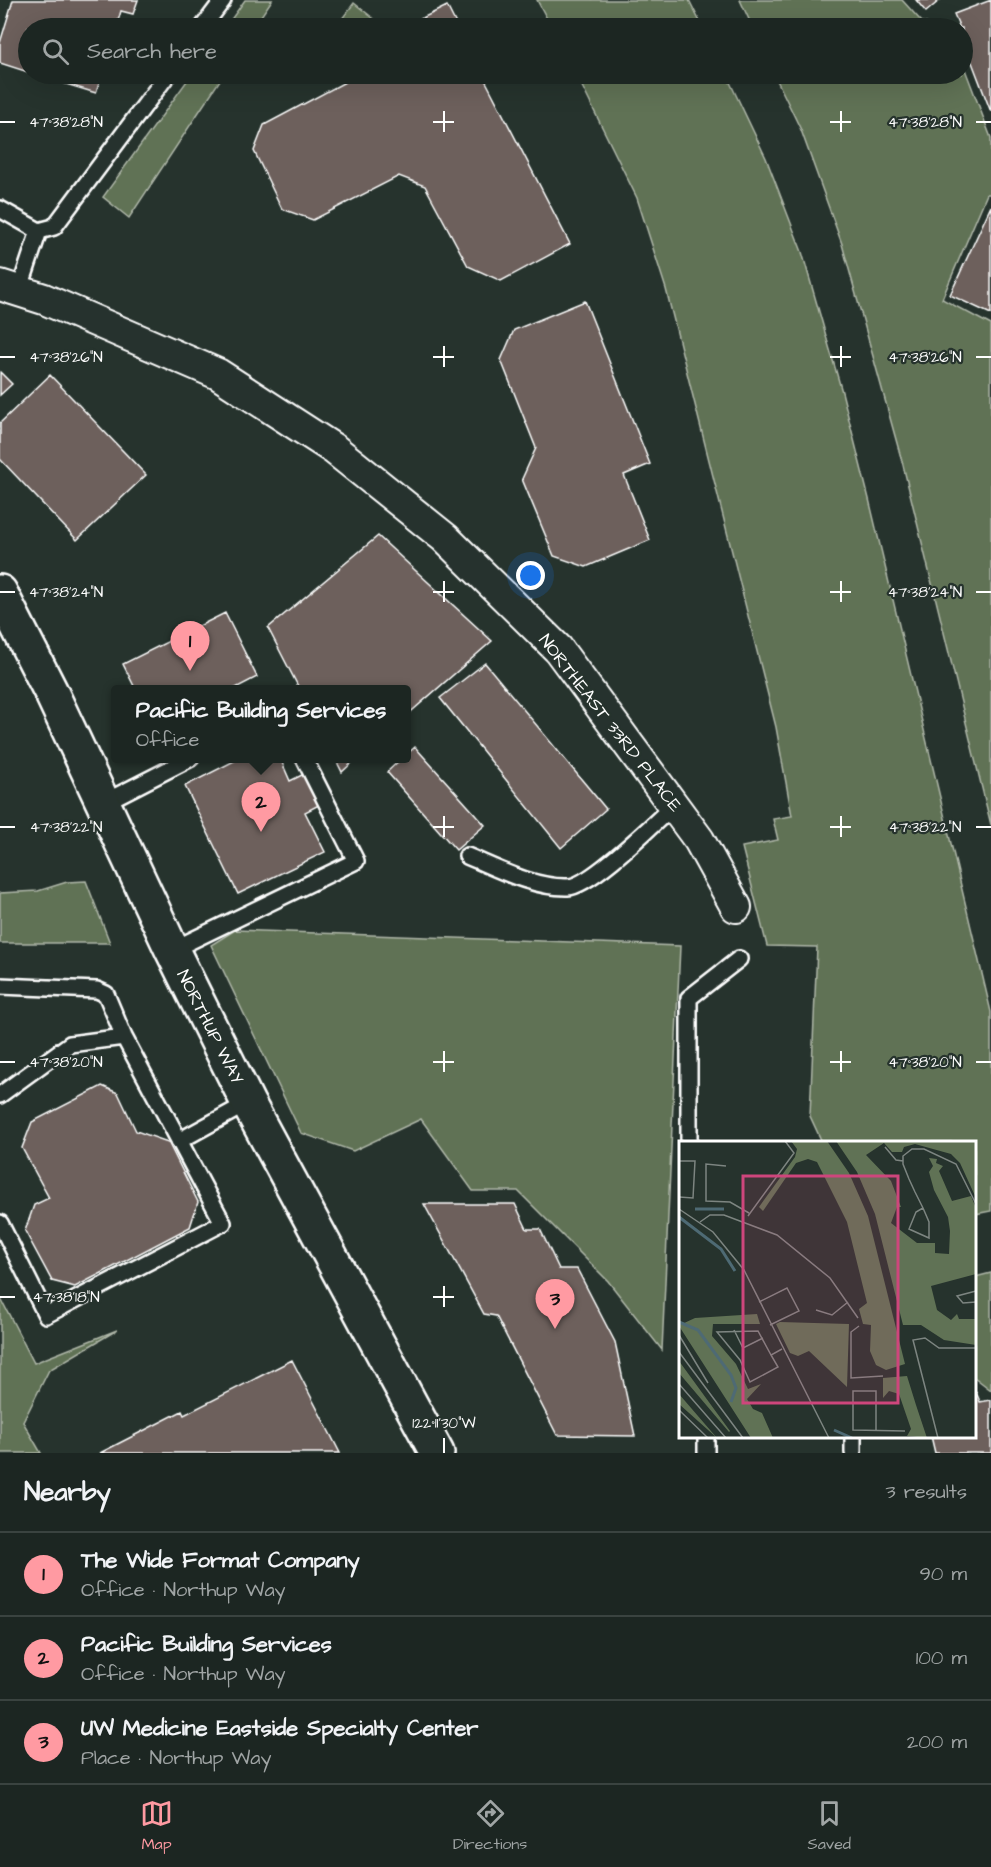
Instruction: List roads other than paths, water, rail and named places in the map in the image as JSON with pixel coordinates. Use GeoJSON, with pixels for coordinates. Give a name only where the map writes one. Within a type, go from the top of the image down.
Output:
{"type":"FeatureCollection","features":[{"type":"Feature","properties":{"kind":"main road","name":"NORTHUP WAY"},"geometry":{"type":"LineString","coordinates":[[0,592],[51,692],[172,950],[248,1103],[437,1453]]}},
{"type":"Feature","properties":{"kind":"street","name":"NORTHEAST 33RD PLACE"},"geometry":{"type":"LineString","coordinates":[[9,288],[44,299],[218,374],[334,449],[445,538],[558,650],[699,840],[736,908]]}},
{"type":"Feature","properties":{"kind":"lane"},"geometry":{"type":"LineString","coordinates":[[210,18],[223,0]]}},
{"type":"Feature","properties":{"kind":"lane"},"geometry":{"type":"LineString","coordinates":[[0,209],[39,231],[54,227],[161,84]]}},
{"type":"Feature","properties":{"kind":"lane"},"geometry":{"type":"LineString","coordinates":[[9,288],[39,231]]}},
{"type":"Feature","properties":{"kind":"lane"},"geometry":{"type":"LineString","coordinates":[[103,803],[183,763]]}},
{"type":"Feature","properties":{"kind":"lane"},"geometry":{"type":"LineString","coordinates":[[172,950],[356,861],[306,763]]}},
{"type":"Feature","properties":{"kind":"lane"},"geometry":{"type":"LineString","coordinates":[[467,856],[533,882],[570,887],[591,877],[674,805]]}},
{"type":"Feature","properties":{"kind":"lane"},"geometry":{"type":"LineString","coordinates":[[689,1141],[689,998],[739,959]]}},
{"type":"Feature","properties":{"kind":"lane"},"geometry":{"type":"LineString","coordinates":[[0,986],[97,990],[106,994],[124,1037],[223,1223],[46,1315],[0,1223]]}},
{"type":"Feature","properties":{"kind":"lane"},"geometry":{"type":"LineString","coordinates":[[0,1095],[70,1044],[124,1037]]}},
{"type":"Feature","properties":{"kind":"lane"},"geometry":{"type":"LineString","coordinates":[[179,1141],[248,1103]]}},
{"type":"Feature","properties":{"kind":"place","name":"The Wide Format Company"},"geometry":{"type":"Point","coordinates":[190,671]}},
{"type":"Feature","properties":{"kind":"place","name":"Pacific Building Services"},"geometry":{"type":"Point","coordinates":[261,832]}},
{"type":"Feature","properties":{"kind":"place","name":"UW Medicine Eastside Specialty Center"},"geometry":{"type":"Point","coordinates":[555,1329]}}]}
